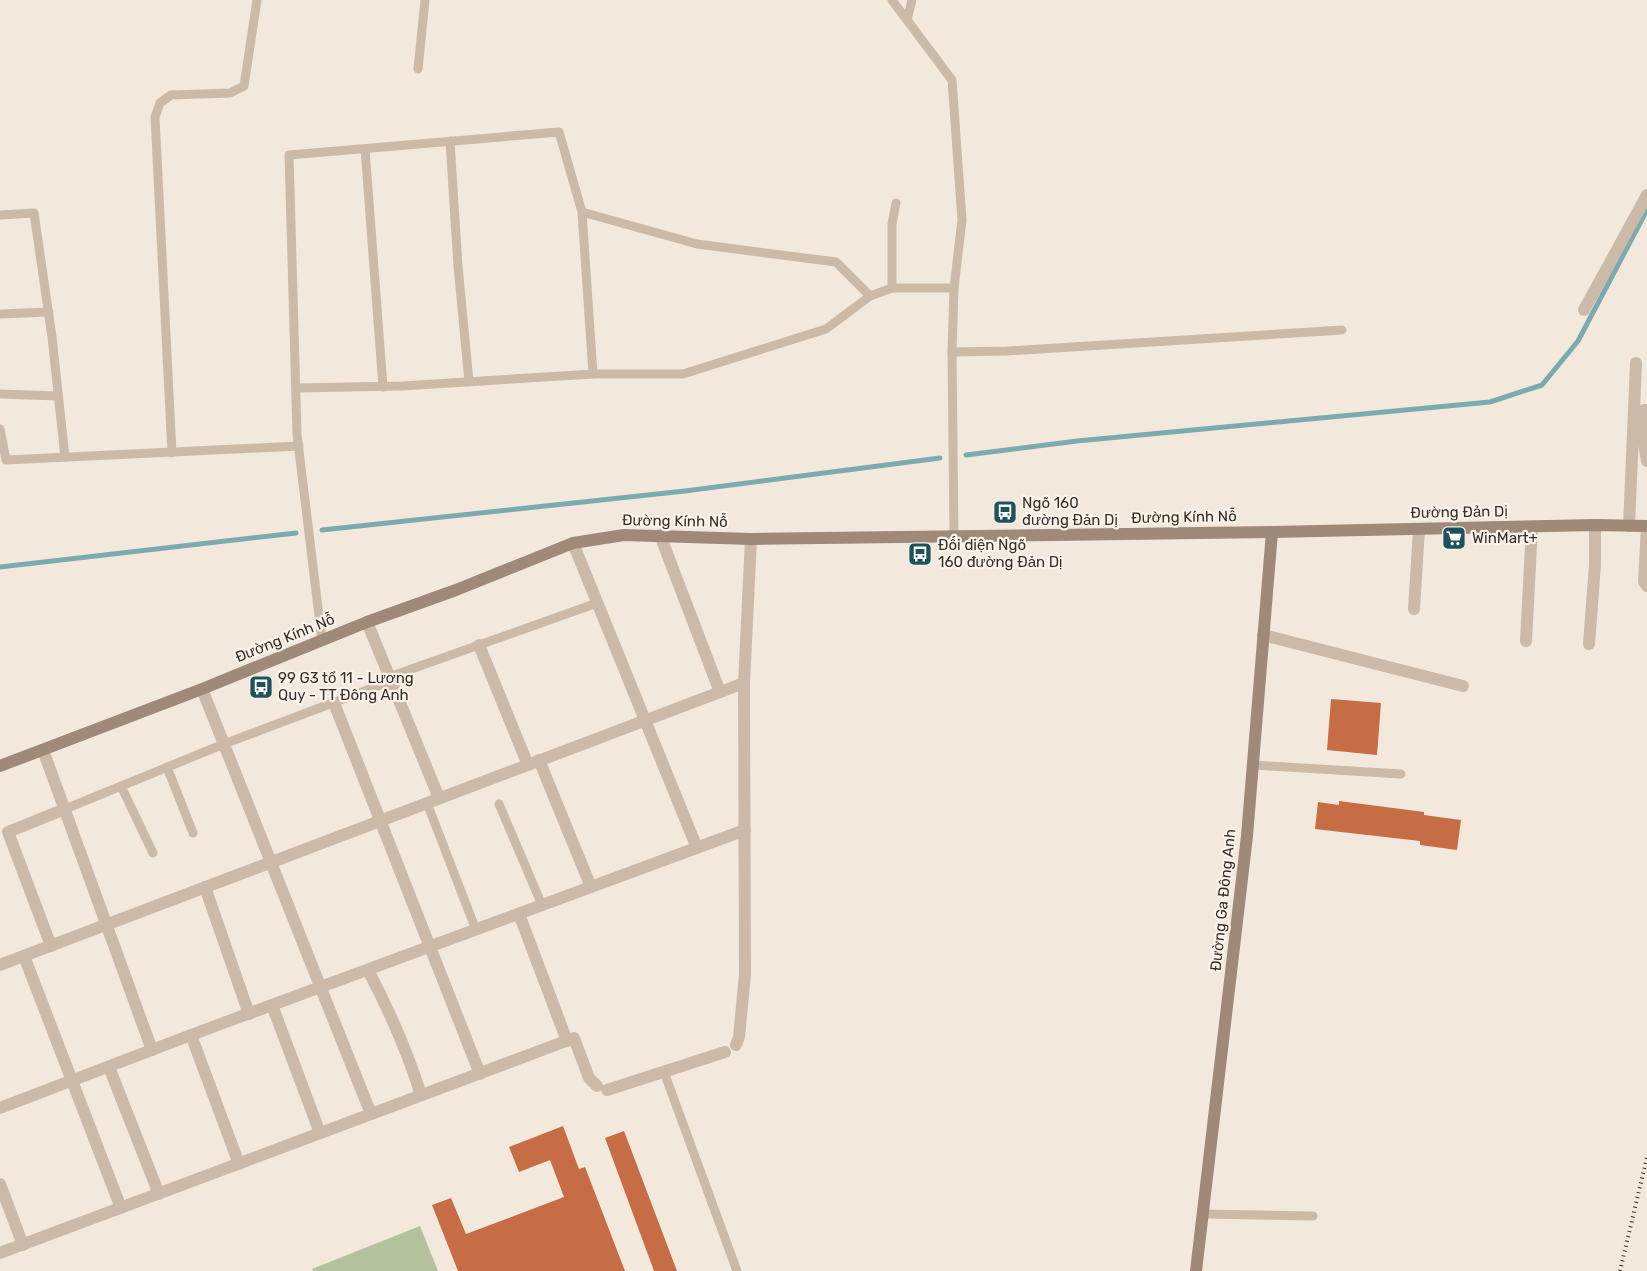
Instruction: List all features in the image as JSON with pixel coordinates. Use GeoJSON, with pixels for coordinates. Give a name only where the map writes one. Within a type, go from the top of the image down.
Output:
{"type":"FeatureCollection","features":[{"type":"Feature","properties":{"kind":"street"},"geometry":{"type":"LineString","coordinates":[[1584,310],[1647,195]]}},
{"type":"Feature","properties":{"kind":"street"},"geometry":{"type":"LineString","coordinates":[[1629,526],[1636,363]]}},
{"type":"Feature","properties":{"kind":"street"},"geometry":{"type":"LineString","coordinates":[[1647,410],[1644,410],[1642,434],[1647,461]]}},
{"type":"Feature","properties":{"kind":"street"},"geometry":{"type":"LineString","coordinates":[[1589,644],[1595,565],[1595,525]]}},
{"type":"Feature","properties":{"kind":"street"},"geometry":{"type":"LineString","coordinates":[[1526,641],[1532,526]]}},
{"type":"Feature","properties":{"kind":"street","name":"Đường Đản Dị"},"geometry":{"type":"LineString","coordinates":[[1272,532],[1532,526],[1647,526]]}},
{"type":"Feature","properties":{"kind":"street"},"geometry":{"type":"LineString","coordinates":[[1647,526],[1644,582],[1647,586]]}},
{"type":"Feature","properties":{"kind":"street"},"geometry":{"type":"LineString","coordinates":[[1414,609],[1419,529]]}},
{"type":"Feature","properties":{"kind":"street","name":"Đường Kính Nỗ"},"geometry":{"type":"LineString","coordinates":[[0,766],[202,689],[367,622],[456,590],[573,543],[624,535],[750,539],[1272,532]]}},
{"type":"Feature","properties":{"kind":"street","name":"Đường Ga Đông Anh"},"geometry":{"type":"LineString","coordinates":[[1196,1271],[1247,836],[1272,532]]}},
{"type":"Feature","properties":{"kind":"street"},"geometry":{"type":"LineString","coordinates":[[660,535],[720,692]]}},
{"type":"Feature","properties":{"kind":"street"},"geometry":{"type":"LineString","coordinates":[[736,1045],[739,1037],[745,974],[744,683],[750,539]]}},
{"type":"Feature","properties":{"kind":"street"},"geometry":{"type":"LineString","coordinates":[[573,543],[697,848]]}},
{"type":"Feature","properties":{"kind":"street"},"geometry":{"type":"LineString","coordinates":[[367,622],[390,679],[433,801]]}},
{"type":"Feature","properties":{"kind":"street"},"geometry":{"type":"LineString","coordinates":[[1263,635],[1463,686]]}},
{"type":"Feature","properties":{"kind":"street"},"geometry":{"type":"LineString","coordinates":[[479,645],[591,887]]}},
{"type":"Feature","properties":{"kind":"street"},"geometry":{"type":"LineString","coordinates":[[0,965],[744,683]]}},
{"type":"Feature","properties":{"kind":"street"},"geometry":{"type":"LineString","coordinates":[[202,689],[371,1114]]}},
{"type":"Feature","properties":{"kind":"street"},"geometry":{"type":"LineString","coordinates":[[334,703],[480,1074]]}},
{"type":"Feature","properties":{"kind":"street"},"geometry":{"type":"LineString","coordinates":[[43,750],[152,1050]]}},
{"type":"Feature","properties":{"kind":"street"},"geometry":{"type":"LineString","coordinates":[[51,946],[8,832],[65,810]]}},
{"type":"Feature","properties":{"kind":"street"},"geometry":{"type":"LineString","coordinates":[[0,1108],[190,1035],[745,830]]}},
{"type":"Feature","properties":{"kind":"street"},"geometry":{"type":"LineString","coordinates":[[205,887],[249,1014]]}},
{"type":"Feature","properties":{"kind":"street"},"geometry":{"type":"LineString","coordinates":[[518,914],[567,1041]]}},
{"type":"Feature","properties":{"kind":"street"},"geometry":{"type":"LineString","coordinates":[[24,956],[121,1208]]}},
{"type":"Feature","properties":{"kind":"street"},"geometry":{"type":"LineString","coordinates":[[368,970],[390,1013],[410,1060],[421,1096]]}},
{"type":"Feature","properties":{"kind":"street"},"geometry":{"type":"LineString","coordinates":[[272,1005],[320,1133]]}},
{"type":"Feature","properties":{"kind":"street"},"geometry":{"type":"LineString","coordinates":[[190,1035],[239,1164]]}},
{"type":"Feature","properties":{"kind":"street"},"geometry":{"type":"LineString","coordinates":[[0,1253],[574,1038],[589,1078],[602,1088],[664,1072],[725,1052]]}},
{"type":"Feature","properties":{"kind":"street"},"geometry":{"type":"LineString","coordinates":[[109,1067],[159,1194]]}},
{"type":"Feature","properties":{"kind":"street"},"geometry":{"type":"LineString","coordinates":[[0,1184],[22,1245]]}},
{"type":"Feature","properties":{"kind":"lane"},"geometry":{"type":"LineString","coordinates":[[172,453],[155,117],[160,103],[171,95],[230,94],[244,86],[253,15],[257,0]]}},
{"type":"Feature","properties":{"kind":"lane"},"geometry":{"type":"LineString","coordinates":[[418,69],[425,0]]}},
{"type":"Feature","properties":{"kind":"lane"},"geometry":{"type":"LineString","coordinates":[[892,0],[952,80],[962,220],[954,288],[952,352],[954,536]]}},
{"type":"Feature","properties":{"kind":"lane"},"geometry":{"type":"LineString","coordinates":[[907,20],[912,0]]}},
{"type":"Feature","properties":{"kind":"lane"},"geometry":{"type":"LineString","coordinates":[[322,641],[299,446],[289,155],[559,132],[582,212],[594,374]]}},
{"type":"Feature","properties":{"kind":"lane"},"geometry":{"type":"LineString","coordinates":[[450,141],[458,266],[470,382]]}},
{"type":"Feature","properties":{"kind":"lane"},"geometry":{"type":"LineString","coordinates":[[366,149],[383,387]]}},
{"type":"Feature","properties":{"kind":"lane"},"geometry":{"type":"LineString","coordinates":[[892,288],[892,224],[896,203]]}},
{"type":"Feature","properties":{"kind":"lane"},"geometry":{"type":"LineString","coordinates":[[582,212],[697,244],[836,262],[870,296]]}},
{"type":"Feature","properties":{"kind":"lane"},"geometry":{"type":"LineString","coordinates":[[0,215],[34,214],[48,312],[65,458]]}},
{"type":"Feature","properties":{"kind":"lane"},"geometry":{"type":"LineString","coordinates":[[296,388],[383,387],[594,374],[683,374],[826,329],[870,296],[892,288],[954,288]]}},
{"type":"Feature","properties":{"kind":"lane"},"geometry":{"type":"LineString","coordinates":[[0,314],[48,312]]}},
{"type":"Feature","properties":{"kind":"lane"},"geometry":{"type":"LineString","coordinates":[[952,352],[1007,351],[1342,330]]}},
{"type":"Feature","properties":{"kind":"lane"},"geometry":{"type":"LineString","coordinates":[[0,394],[58,396]]}},
{"type":"Feature","properties":{"kind":"lane"},"geometry":{"type":"LineString","coordinates":[[0,429],[6,460],[299,446]]}},
{"type":"Feature","properties":{"kind":"lane"},"geometry":{"type":"LineString","coordinates":[[65,810],[224,744],[334,703],[390,679],[597,603]]}},
{"type":"Feature","properties":{"kind":"lane"},"geometry":{"type":"LineString","coordinates":[[1253,765],[1401,774]]}},
{"type":"Feature","properties":{"kind":"lane"},"geometry":{"type":"LineString","coordinates":[[167,767],[193,833]]}},
{"type":"Feature","properties":{"kind":"lane"},"geometry":{"type":"LineString","coordinates":[[121,786],[153,853]]}},
{"type":"Feature","properties":{"kind":"lane"},"geometry":{"type":"LineString","coordinates":[[433,801],[476,930]]}},
{"type":"Feature","properties":{"kind":"lane"},"geometry":{"type":"LineString","coordinates":[[499,804],[542,905]]}},
{"type":"Feature","properties":{"kind":"lane"},"geometry":{"type":"LineString","coordinates":[[664,1072],[737,1271]]}},
{"type":"Feature","properties":{"kind":"lane"},"geometry":{"type":"LineString","coordinates":[[1203,1214],[1313,1216]]}},
{"type":"Feature","properties":{"kind":"green space"},"geometry":{"type":"Polygon","coordinates":[[[420,1226],[438,1271],[313,1271],[312,1269],[420,1226]]]}},
{"type":"Feature","properties":{"kind":"building"},"geometry":{"type":"Polygon","coordinates":[[[1331,699],[1381,703],[1377,755],[1327,750],[1331,699]]]}},
{"type":"Feature","properties":{"kind":"building"},"geometry":{"type":"Polygon","coordinates":[[[1339,801],[1424,812],[1424,815],[1461,820],[1457,850],[1420,845],[1420,841],[1315,829],[1318,802],[1339,805],[1339,801]]]}},
{"type":"Feature","properties":{"kind":"building"},"geometry":{"type":"Polygon","coordinates":[[[563,1126],[579,1169],[585,1167],[625,1271],[458,1271],[432,1205],[451,1198],[466,1234],[564,1197],[550,1160],[519,1172],[509,1147],[563,1126]]]}},
{"type":"Feature","properties":{"kind":"building"},"geometry":{"type":"Polygon","coordinates":[[[624,1131],[677,1271],[654,1271],[605,1138],[624,1131]]]}},
{"type":"Feature","properties":{"kind":"waterway"},"geometry":{"type":"LineString","coordinates":[[966,455],[1077,441],[1490,402],[1542,385],[1578,341],[1647,210]]}},
{"type":"Feature","properties":{"kind":"waterway"},"geometry":{"type":"LineString","coordinates":[[322,530],[685,491],[940,458]]}},
{"type":"Feature","properties":{"kind":"waterway"},"geometry":{"type":"LineString","coordinates":[[0,567],[296,533]]}},
{"type":"Feature","properties":{"kind":"railway"},"geometry":{"type":"LineString","coordinates":[[1620,1271],[1647,1157]]}},
{"type":"Feature","properties":{"kind":"place","name":"Ngõ 160 đường Đản Dị"},"geometry":{"type":"Point","coordinates":[1005,512]}},
{"type":"Feature","properties":{"kind":"place","name":"WinMart+"},"geometry":{"type":"Point","coordinates":[1454,538]}},
{"type":"Feature","properties":{"kind":"place","name":"Đối diện Ngõ 160 đường Đản Dị"},"geometry":{"type":"Point","coordinates":[920,554]}},
{"type":"Feature","properties":{"kind":"place","name":"99 G3 tổ 11 - Lương Quy - TT Đông Anh"},"geometry":{"type":"Point","coordinates":[261,687]}}]}
